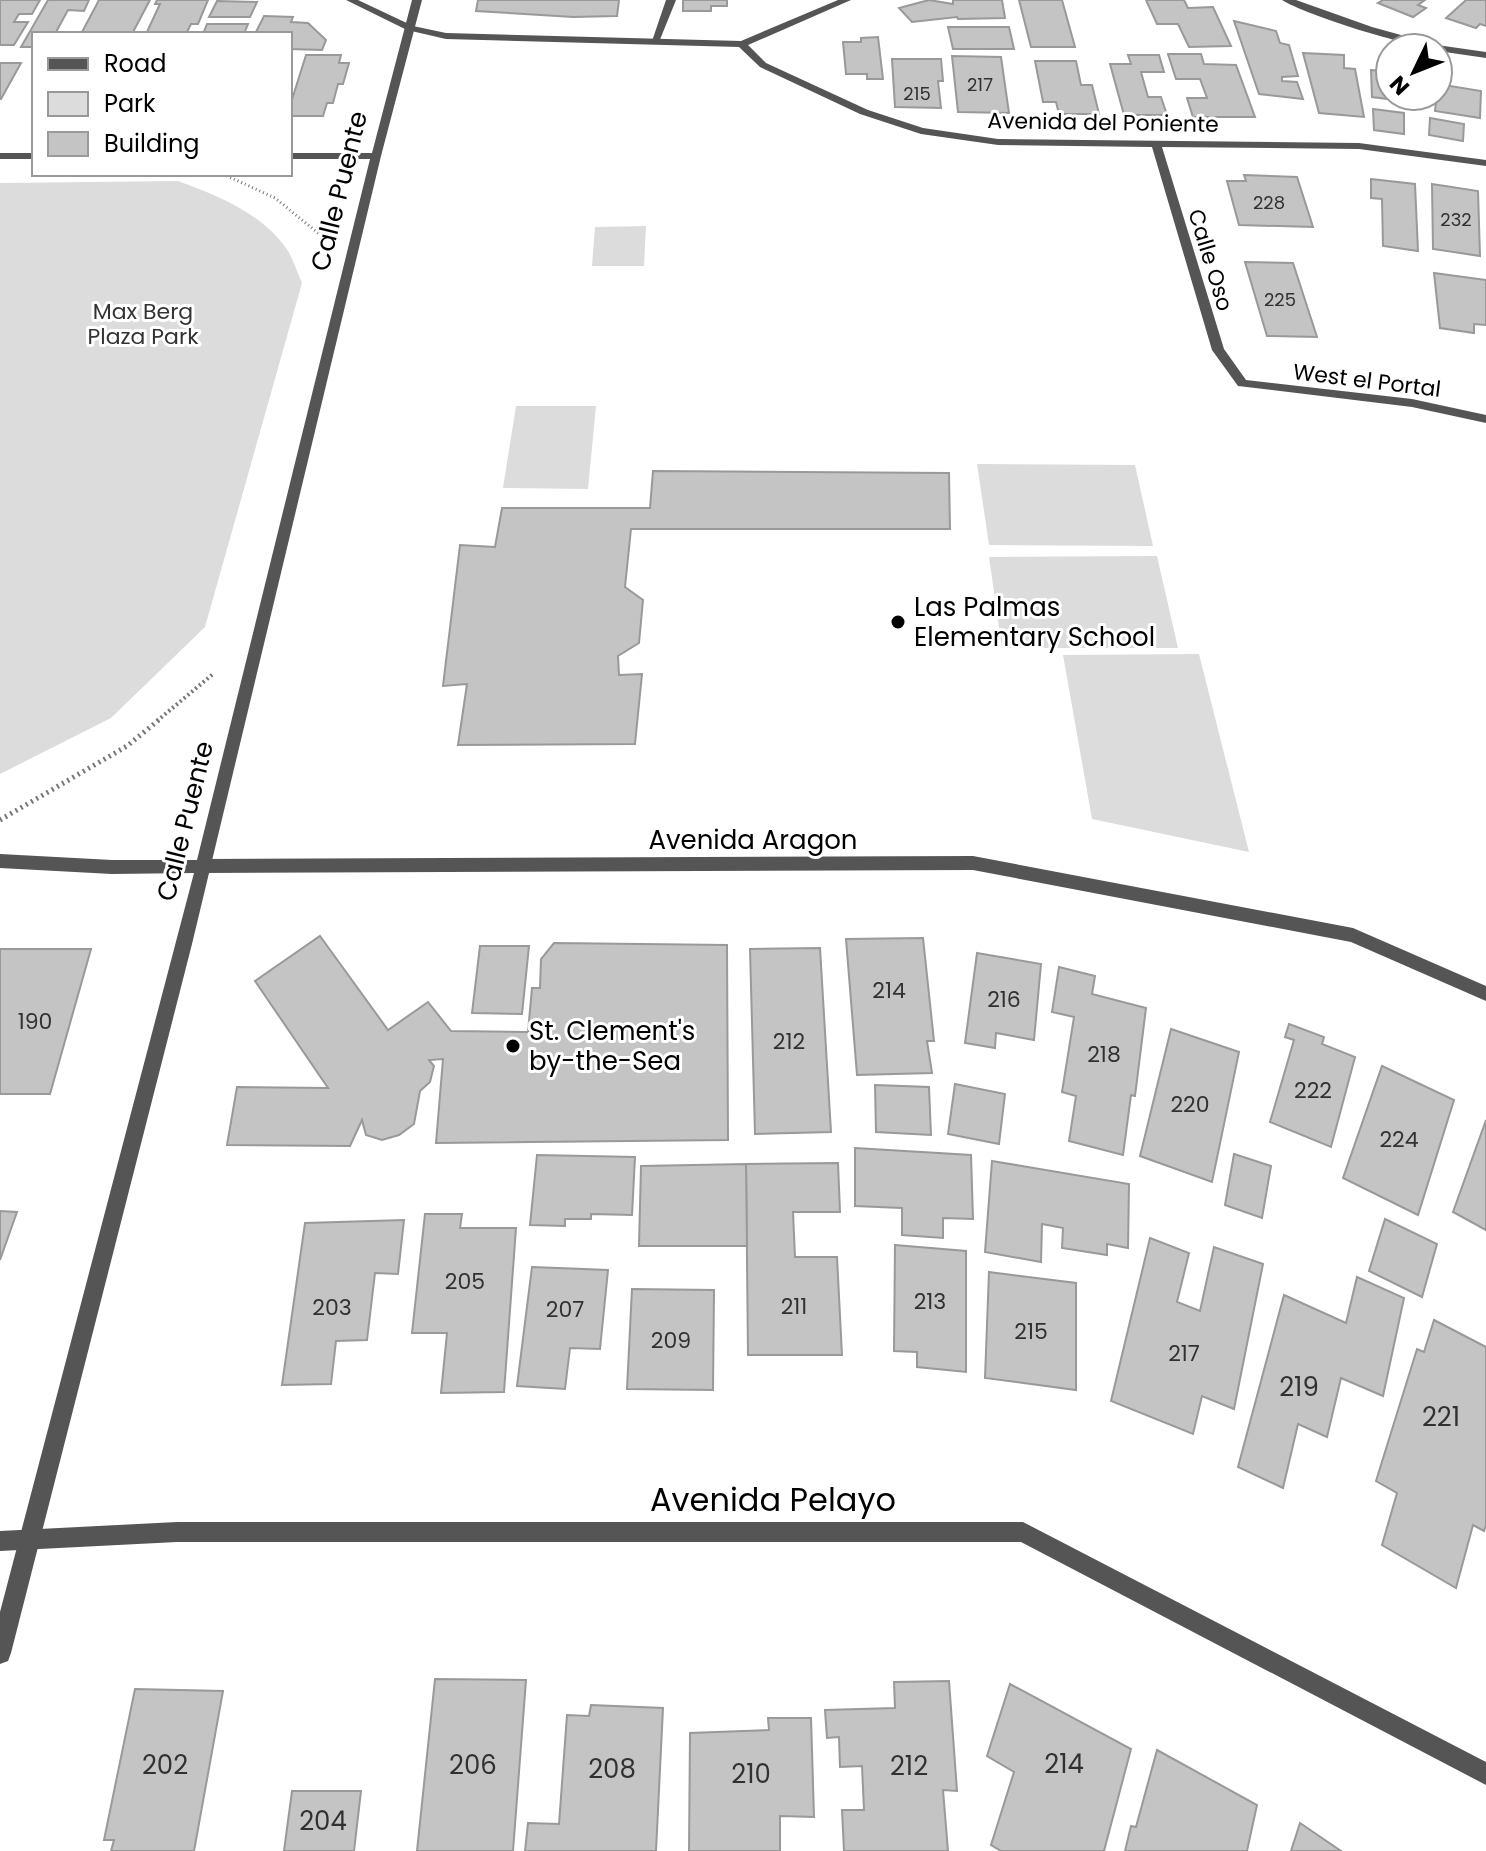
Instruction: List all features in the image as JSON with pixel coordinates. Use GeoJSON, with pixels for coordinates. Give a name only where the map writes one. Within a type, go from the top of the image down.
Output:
{"type":"FeatureCollection","features":[{"type":"Feature","properties":{"kind":"street"},"geometry":{"type":"LineString","coordinates":[[351,0],[410,28],[446,36],[742,44],[846,0]]}},
{"type":"Feature","properties":{"kind":"street","name":"Calle Puente"},"geometry":{"type":"LineString","coordinates":[[0,1653],[202,866],[417,0]]}},
{"type":"Feature","properties":{"kind":"street"},"geometry":{"type":"LineString","coordinates":[[654,42],[671,0]]}},
{"type":"Feature","properties":{"kind":"street"},"geometry":{"type":"LineString","coordinates":[[1287,0],[1380,32]]}},
{"type":"Feature","properties":{"kind":"street","name":"Avenida del Poniente"},"geometry":{"type":"LineString","coordinates":[[742,44],[763,65],[864,112],[921,131],[998,142],[1359,146],[1486,163]]}},
{"type":"Feature","properties":{"kind":"street"},"geometry":{"type":"LineString","coordinates":[[1454,50],[1486,55]]}},
{"type":"Feature","properties":{"kind":"street","name":"Calle Oso"},"geometry":{"type":"LineString","coordinates":[[1156,143],[1218,350],[1242,383]]}},
{"type":"Feature","properties":{"kind":"street"},"geometry":{"type":"LineString","coordinates":[[0,156],[32,156]]}},
{"type":"Feature","properties":{"kind":"street"},"geometry":{"type":"LineString","coordinates":[[292,156],[376,156]]}},
{"type":"Feature","properties":{"kind":"street","name":"West el Portal"},"geometry":{"type":"LineString","coordinates":[[1242,383],[1412,403],[1486,419]]}},
{"type":"Feature","properties":{"kind":"street","name":"Avenida Aragon"},"geometry":{"type":"LineString","coordinates":[[0,861],[112,867],[973,863],[1353,935],[1486,994]]}},
{"type":"Feature","properties":{"kind":"street","name":"Avenida Pelayo"},"geometry":{"type":"LineString","coordinates":[[0,1541],[177,1532],[1023,1532],[1486,1774]]}},
{"type":"Feature","properties":{"kind":"path"},"geometry":{"type":"LineString","coordinates":[[227,176],[275,198],[320,234],[348,269]]}},
{"type":"Feature","properties":{"kind":"path"},"geometry":{"type":"LineString","coordinates":[[0,820],[127,746],[258,639]]}},
{"type":"Feature","properties":{"kind":"green space","name":"Max Berg Plaza Park"},"geometry":{"type":"Polygon","coordinates":[[[178,181],[223,199],[264,224],[286,248],[302,283],[205,627],[111,718],[0,774],[0,183],[178,181]]]}},
{"type":"Feature","properties":{"kind":"green space"},"geometry":{"type":"Polygon","coordinates":[[[646,226],[644,266],[592,266],[595,227],[646,226]]]}},
{"type":"Feature","properties":{"kind":"green space"},"geometry":{"type":"Polygon","coordinates":[[[516,406],[596,406],[588,489],[503,488],[516,406]]]}},
{"type":"Feature","properties":{"kind":"green space"},"geometry":{"type":"Polygon","coordinates":[[[977,464],[1135,465],[1153,546],[989,545],[977,464]]]}},
{"type":"Feature","properties":{"kind":"green space"},"geometry":{"type":"Polygon","coordinates":[[[1157,556],[1178,648],[1002,648],[989,557],[1157,556]]]}},
{"type":"Feature","properties":{"kind":"green space"},"geometry":{"type":"Polygon","coordinates":[[[1199,654],[1249,852],[1092,819],[1063,655],[1199,654]]]}},
{"type":"Feature","properties":{"kind":"building"},"geometry":{"type":"Polygon","coordinates":[[[0,0],[40,0],[32,14],[19,14],[14,22],[28,22],[14,45],[0,45],[0,0]]]}},
{"type":"Feature","properties":{"kind":"building"},"geometry":{"type":"Polygon","coordinates":[[[48,0],[89,0],[84,11],[68,10],[56,32],[32,32],[32,47],[21,47],[48,0]]]}},
{"type":"Feature","properties":{"kind":"building"},"geometry":{"type":"Polygon","coordinates":[[[99,0],[150,0],[133,32],[82,32],[99,0]]]}},
{"type":"Feature","properties":{"kind":"building"},"geometry":{"type":"Polygon","coordinates":[[[157,0],[208,0],[198,24],[191,24],[187,32],[147,32],[160,4],[155,4],[157,0]]]}},
{"type":"Feature","properties":{"kind":"building"},"geometry":{"type":"Polygon","coordinates":[[[478,0],[619,0],[617,16],[573,17],[476,11],[478,0]]]}},
{"type":"Feature","properties":{"kind":"building"},"geometry":{"type":"Polygon","coordinates":[[[683,0],[727,0],[727,6],[711,6],[711,11],[683,11],[683,0]]]}},
{"type":"Feature","properties":{"kind":"building"},"geometry":{"type":"Polygon","coordinates":[[[929,0],[953,4],[953,0],[1002,0],[1005,18],[957,17],[912,22],[899,8],[929,0]]]}},
{"type":"Feature","properties":{"kind":"building"},"geometry":{"type":"Polygon","coordinates":[[[1019,0],[1062,0],[1075,47],[1031,47],[1019,0]]]}},
{"type":"Feature","properties":{"kind":"building"},"geometry":{"type":"Polygon","coordinates":[[[1146,0],[1184,0],[1188,8],[1213,7],[1231,46],[1189,47],[1178,24],[1157,24],[1146,0]]]}},
{"type":"Feature","properties":{"kind":"building"},"geometry":{"type":"Polygon","coordinates":[[[1383,0],[1425,0],[1418,5],[1426,8],[1413,17],[1378,3],[1383,0]]]}},
{"type":"Feature","properties":{"kind":"building"},"geometry":{"type":"Polygon","coordinates":[[[1466,0],[1486,0],[1486,26],[1480,24],[1476,28],[1446,18],[1466,0]]]}},
{"type":"Feature","properties":{"kind":"building"},"geometry":{"type":"Polygon","coordinates":[[[217,1],[257,2],[250,17],[209,17],[217,1]]]}},
{"type":"Feature","properties":{"kind":"building"},"geometry":{"type":"Polygon","coordinates":[[[264,16],[293,17],[291,22],[308,23],[326,40],[322,50],[292,49],[292,32],[256,32],[264,16]]]}},
{"type":"Feature","properties":{"kind":"building"},"geometry":{"type":"Polygon","coordinates":[[[1234,21],[1276,31],[1280,43],[1289,45],[1298,76],[1282,77],[1282,81],[1297,82],[1303,99],[1259,94],[1234,21]]]}},
{"type":"Feature","properties":{"kind":"building"},"geometry":{"type":"Polygon","coordinates":[[[207,24],[248,24],[245,32],[204,32],[207,24]]]}},
{"type":"Feature","properties":{"kind":"building"},"geometry":{"type":"Polygon","coordinates":[[[948,27],[1009,27],[1014,49],[953,49],[948,27]]]}},
{"type":"Feature","properties":{"kind":"building"},"geometry":{"type":"Polygon","coordinates":[[[878,37],[883,79],[867,79],[867,74],[846,74],[843,42],[861,42],[861,38],[878,37]]]}},
{"type":"Feature","properties":{"kind":"building"},"geometry":{"type":"Polygon","coordinates":[[[1303,53],[1344,55],[1344,68],[1355,69],[1364,117],[1319,113],[1303,53]]]}},
{"type":"Feature","properties":{"kind":"building"},"geometry":{"type":"Polygon","coordinates":[[[1168,54],[1201,54],[1204,64],[1236,65],[1255,117],[1193,117],[1187,98],[1207,98],[1200,79],[1176,79],[1168,54]]]}},
{"type":"Feature","properties":{"kind":"building"},"geometry":{"type":"Polygon","coordinates":[[[306,55],[341,55],[339,63],[349,63],[343,84],[338,84],[333,103],[327,103],[323,116],[292,116],[292,100],[306,55]]]}},
{"type":"Feature","properties":{"kind":"building"},"geometry":{"type":"Polygon","coordinates":[[[1128,55],[1159,55],[1164,72],[1141,72],[1148,97],[1161,97],[1167,115],[1124,115],[1110,64],[1131,64],[1128,55]]]}},
{"type":"Feature","properties":{"kind":"building"},"geometry":{"type":"Polygon","coordinates":[[[952,56],[1001,57],[1009,113],[958,112],[952,56]]]}},
{"type":"Feature","properties":{"kind":"building"},"geometry":{"type":"Polygon","coordinates":[[[892,59],[941,59],[943,81],[938,81],[941,108],[895,107],[892,59]]]}},
{"type":"Feature","properties":{"kind":"building"},"geometry":{"type":"Polygon","coordinates":[[[1035,61],[1076,61],[1081,85],[1092,85],[1099,114],[1059,114],[1056,102],[1043,102],[1035,61]]]}},
{"type":"Feature","properties":{"kind":"building"},"geometry":{"type":"Polygon","coordinates":[[[0,63],[21,63],[1,99],[0,99],[0,63]]]}},
{"type":"Feature","properties":{"kind":"building"},"geometry":{"type":"Polygon","coordinates":[[[1371,70],[1374,70],[1372,97],[1371,70]]]}},
{"type":"Feature","properties":{"kind":"building"},"geometry":{"type":"Polygon","coordinates":[[[1454,87],[1481,91],[1480,118],[1441,112],[1454,112],[1454,87]]]}},
{"type":"Feature","properties":{"kind":"building"},"geometry":{"type":"Polygon","coordinates":[[[1373,109],[1374,112],[1404,113],[1404,134],[1374,130],[1373,109]]]}},
{"type":"Feature","properties":{"kind":"building"},"geometry":{"type":"Polygon","coordinates":[[[1430,118],[1464,124],[1463,141],[1429,135],[1430,118]]]}},
{"type":"Feature","properties":{"kind":"building"},"geometry":{"type":"Polygon","coordinates":[[[1244,175],[1297,177],[1313,227],[1239,225],[1227,181],[1246,181],[1244,175]]]}},
{"type":"Feature","properties":{"kind":"building"},"geometry":{"type":"Polygon","coordinates":[[[1371,179],[1415,184],[1418,251],[1383,246],[1382,199],[1371,198],[1371,179]]]}},
{"type":"Feature","properties":{"kind":"building"},"geometry":{"type":"Polygon","coordinates":[[[1432,184],[1478,191],[1480,256],[1433,249],[1432,184]]]}},
{"type":"Feature","properties":{"kind":"building"},"geometry":{"type":"Polygon","coordinates":[[[1245,262],[1293,263],[1317,337],[1267,336],[1245,262]]]}},
{"type":"Feature","properties":{"kind":"building"},"geometry":{"type":"Polygon","coordinates":[[[1434,273],[1486,280],[1486,325],[1474,324],[1474,333],[1440,328],[1434,273]]]}},
{"type":"Feature","properties":{"kind":"building"},"geometry":{"type":"Polygon","coordinates":[[[653,471],[949,473],[950,529],[631,529],[625,587],[643,600],[639,643],[618,656],[619,675],[642,674],[635,744],[458,745],[467,684],[443,686],[460,545],[495,547],[502,508],[650,508],[653,471]]]}},
{"type":"Feature","properties":{"kind":"building","name":"St. Clement's by-the-Sea"},"geometry":{"type":"Polygon","coordinates":[[[320,936],[388,1030],[428,1002],[451,1031],[528,1032],[532,988],[540,988],[541,959],[554,943],[727,945],[728,1140],[436,1143],[443,1059],[429,1060],[434,1066],[430,1082],[420,1091],[414,1124],[399,1135],[382,1140],[366,1135],[362,1120],[350,1146],[227,1145],[237,1087],[328,1088],[255,981],[320,936]]]}},
{"type":"Feature","properties":{"kind":"building"},"geometry":{"type":"Polygon","coordinates":[[[923,938],[934,1041],[927,1041],[932,1073],[857,1075],[846,939],[923,938]]]}},
{"type":"Feature","properties":{"kind":"building"},"geometry":{"type":"Polygon","coordinates":[[[480,946],[529,946],[522,1014],[472,1013],[480,946]]]}},
{"type":"Feature","properties":{"kind":"building"},"geometry":{"type":"Polygon","coordinates":[[[820,948],[831,1132],[755,1134],[750,949],[820,948]]]}},
{"type":"Feature","properties":{"kind":"building"},"geometry":{"type":"Polygon","coordinates":[[[0,949],[91,949],[50,1094],[0,1094],[0,949]]]}},
{"type":"Feature","properties":{"kind":"building"},"geometry":{"type":"Polygon","coordinates":[[[977,953],[1041,964],[1034,1040],[996,1033],[995,1048],[965,1043],[977,953]]]}},
{"type":"Feature","properties":{"kind":"building"},"geometry":{"type":"Polygon","coordinates":[[[1059,967],[1095,976],[1092,994],[1146,1008],[1135,1096],[1131,1095],[1123,1155],[1069,1141],[1076,1096],[1062,1092],[1074,1017],[1052,1012],[1059,967]]]}},
{"type":"Feature","properties":{"kind":"building"},"geometry":{"type":"Polygon","coordinates":[[[1289,1024],[1324,1037],[1322,1044],[1355,1057],[1331,1147],[1270,1122],[1294,1040],[1285,1037],[1289,1024]]]}},
{"type":"Feature","properties":{"kind":"building"},"geometry":{"type":"Polygon","coordinates":[[[1171,1029],[1239,1052],[1212,1182],[1140,1156],[1171,1029]]]}},
{"type":"Feature","properties":{"kind":"building"},"geometry":{"type":"Polygon","coordinates":[[[1382,1066],[1454,1100],[1418,1215],[1343,1178],[1382,1066]]]}},
{"type":"Feature","properties":{"kind":"building"},"geometry":{"type":"Polygon","coordinates":[[[955,1084],[1005,1094],[999,1144],[948,1134],[955,1084]]]}},
{"type":"Feature","properties":{"kind":"building"},"geometry":{"type":"Polygon","coordinates":[[[875,1085],[929,1087],[931,1135],[876,1132],[875,1085]]]}},
{"type":"Feature","properties":{"kind":"building"},"geometry":{"type":"Polygon","coordinates":[[[1486,1120],[1486,1230],[1453,1212],[1486,1120]]]}},
{"type":"Feature","properties":{"kind":"building"},"geometry":{"type":"Polygon","coordinates":[[[855,1148],[971,1155],[973,1219],[943,1218],[943,1238],[902,1235],[902,1208],[855,1206],[855,1148]]]}},
{"type":"Feature","properties":{"kind":"building"},"geometry":{"type":"Polygon","coordinates":[[[1234,1154],[1271,1166],[1262,1218],[1225,1205],[1234,1154]]]}},
{"type":"Feature","properties":{"kind":"building"},"geometry":{"type":"Polygon","coordinates":[[[537,1155],[635,1157],[632,1215],[591,1214],[591,1219],[565,1219],[565,1226],[530,1225],[537,1155]]]}},
{"type":"Feature","properties":{"kind":"building"},"geometry":{"type":"Polygon","coordinates":[[[992,1161],[1129,1184],[1128,1248],[1107,1244],[1107,1255],[1062,1248],[1063,1228],[1042,1224],[1041,1262],[985,1252],[992,1161]]]}},
{"type":"Feature","properties":{"kind":"building"},"geometry":{"type":"Polygon","coordinates":[[[838,1163],[840,1212],[793,1212],[795,1257],[837,1257],[842,1355],[748,1355],[746,1164],[838,1163]]]}},
{"type":"Feature","properties":{"kind":"building"},"geometry":{"type":"Polygon","coordinates":[[[746,1164],[747,1246],[639,1246],[641,1166],[746,1164]]]}},
{"type":"Feature","properties":{"kind":"building"},"geometry":{"type":"Polygon","coordinates":[[[0,1211],[17,1212],[0,1260],[0,1211]]]}},
{"type":"Feature","properties":{"kind":"building"},"geometry":{"type":"Polygon","coordinates":[[[425,1214],[462,1214],[460,1228],[516,1228],[504,1392],[441,1393],[447,1333],[412,1333],[425,1214]]]}},
{"type":"Feature","properties":{"kind":"building"},"geometry":{"type":"Polygon","coordinates":[[[1385,1219],[1437,1244],[1422,1297],[1369,1271],[1385,1219]]]}},
{"type":"Feature","properties":{"kind":"building"},"geometry":{"type":"Polygon","coordinates":[[[404,1220],[398,1274],[375,1273],[367,1340],[336,1341],[331,1384],[282,1385],[305,1223],[404,1220]]]}},
{"type":"Feature","properties":{"kind":"building"},"geometry":{"type":"Polygon","coordinates":[[[1150,1238],[1189,1253],[1177,1302],[1200,1311],[1214,1247],[1263,1264],[1234,1409],[1202,1396],[1193,1434],[1111,1401],[1150,1238]]]}},
{"type":"Feature","properties":{"kind":"building"},"geometry":{"type":"Polygon","coordinates":[[[895,1245],[966,1251],[966,1372],[917,1367],[917,1352],[894,1351],[895,1245]]]}},
{"type":"Feature","properties":{"kind":"building"},"geometry":{"type":"Polygon","coordinates":[[[532,1267],[608,1270],[600,1349],[570,1348],[565,1389],[517,1386],[532,1267]]]}},
{"type":"Feature","properties":{"kind":"building"},"geometry":{"type":"Polygon","coordinates":[[[989,1272],[1076,1283],[1076,1390],[985,1378],[989,1272]]]}},
{"type":"Feature","properties":{"kind":"building"},"geometry":{"type":"Polygon","coordinates":[[[1357,1277],[1404,1298],[1383,1396],[1341,1378],[1327,1437],[1298,1424],[1283,1488],[1238,1467],[1284,1295],[1346,1323],[1357,1277]]]}},
{"type":"Feature","properties":{"kind":"building"},"geometry":{"type":"Polygon","coordinates":[[[632,1289],[714,1290],[713,1390],[627,1389],[632,1289]]]}},
{"type":"Feature","properties":{"kind":"building"},"geometry":{"type":"Polygon","coordinates":[[[1434,1320],[1486,1347],[1486,1525],[1484,1531],[1473,1525],[1456,1588],[1382,1545],[1397,1493],[1376,1481],[1417,1349],[1424,1352],[1434,1320]]]}},
{"type":"Feature","properties":{"kind":"building"},"geometry":{"type":"Polygon","coordinates":[[[435,1679],[526,1680],[513,1851],[417,1851],[435,1679]]]}},
{"type":"Feature","properties":{"kind":"building"},"geometry":{"type":"Polygon","coordinates":[[[949,1681],[957,1791],[943,1790],[948,1851],[844,1851],[842,1810],[864,1810],[862,1766],[840,1767],[839,1737],[827,1738],[825,1710],[895,1708],[894,1682],[949,1681]]]}},
{"type":"Feature","properties":{"kind":"building"},"geometry":{"type":"Polygon","coordinates":[[[1010,1684],[1131,1749],[1104,1851],[1001,1851],[991,1845],[1014,1772],[987,1756],[1010,1684]]]}},
{"type":"Feature","properties":{"kind":"building"},"geometry":{"type":"Polygon","coordinates":[[[135,1689],[223,1691],[194,1851],[111,1851],[114,1840],[104,1840],[135,1689]]]}},
{"type":"Feature","properties":{"kind":"building"},"geometry":{"type":"Polygon","coordinates":[[[591,1705],[663,1708],[656,1851],[525,1851],[528,1823],[559,1824],[567,1715],[589,1716],[591,1705]]]}},
{"type":"Feature","properties":{"kind":"building"},"geometry":{"type":"Polygon","coordinates":[[[768,1718],[811,1718],[814,1817],[780,1816],[780,1851],[689,1851],[690,1733],[769,1730],[768,1718]]]}},
{"type":"Feature","properties":{"kind":"building"},"geometry":{"type":"Polygon","coordinates":[[[1157,1750],[1257,1805],[1247,1851],[1125,1851],[1131,1826],[1136,1827],[1157,1750]]]}},
{"type":"Feature","properties":{"kind":"building"},"geometry":{"type":"Polygon","coordinates":[[[292,1791],[361,1791],[354,1851],[284,1851],[292,1791]]]}},
{"type":"Feature","properties":{"kind":"building"},"geometry":{"type":"Polygon","coordinates":[[[1300,1823],[1341,1851],[1291,1851],[1300,1823]]]}},
{"type":"Feature","properties":{"kind":"place","name":"Las Palmas Elementary School"},"geometry":{"type":"Point","coordinates":[898,622]}},
{"type":"Feature","properties":{"kind":"place","name":"St. Clement's by-the-Sea"},"geometry":{"type":"Point","coordinates":[513,1046]}}]}
